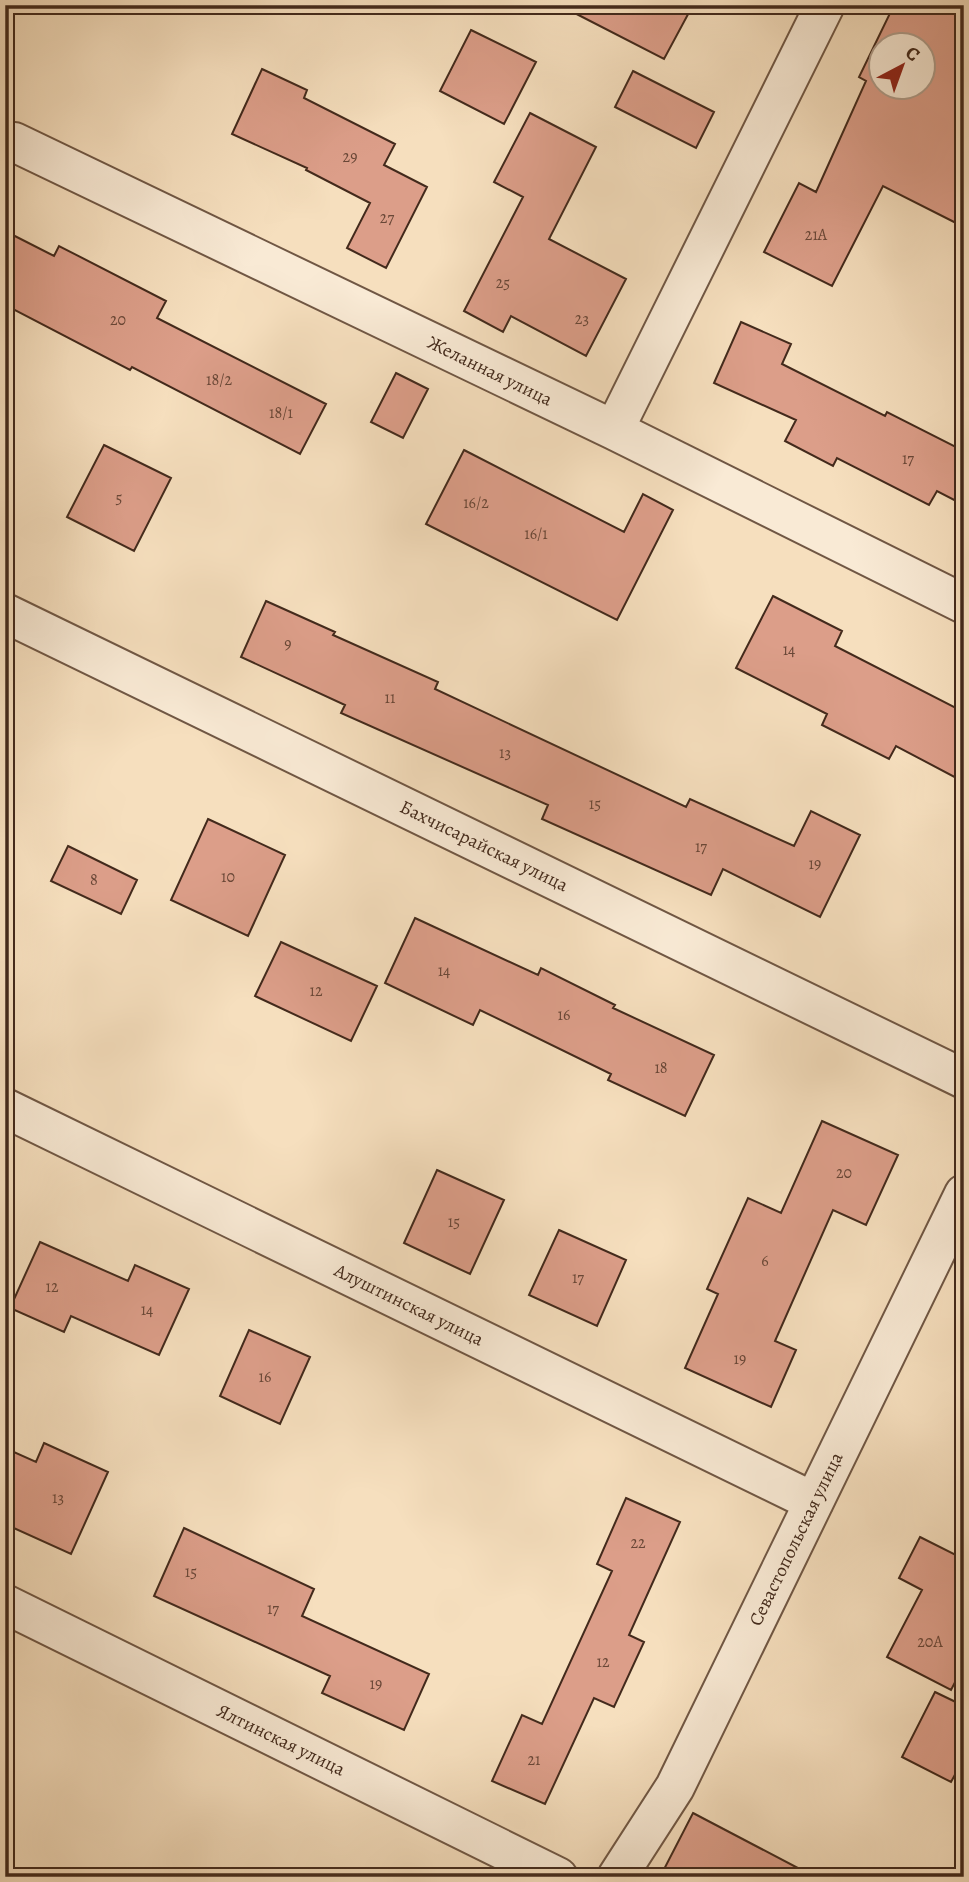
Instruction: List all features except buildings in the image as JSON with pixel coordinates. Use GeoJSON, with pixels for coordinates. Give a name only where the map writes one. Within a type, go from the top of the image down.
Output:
{"type":"FeatureCollection","features":[{"type":"Feature","properties":{"kind":"street"},"geometry":{"type":"LineString","coordinates":[[614,430],[825,5]]}},
{"type":"Feature","properties":{"kind":"street","name":"Желанная улица"},"geometry":{"type":"LineString","coordinates":[[14,142],[614,430],[964,604]]}},
{"type":"Feature","properties":{"kind":"street","name":"Бахчисарайская улица"},"geometry":{"type":"LineString","coordinates":[[5,613],[964,1079]]}},
{"type":"Feature","properties":{"kind":"street","name":"Алуштинская улица"},"geometry":{"type":"LineString","coordinates":[[5,1108],[814,1502]]}},
{"type":"Feature","properties":{"kind":"street","name":"Севастопольская улица"},"geometry":{"type":"LineString","coordinates":[[617,1877],[675,1787],[964,1194]]}},
{"type":"Feature","properties":{"kind":"street","name":"Ялтинская улица"},"geometry":{"type":"LineString","coordinates":[[5,1604],[558,1877]]}}]}
